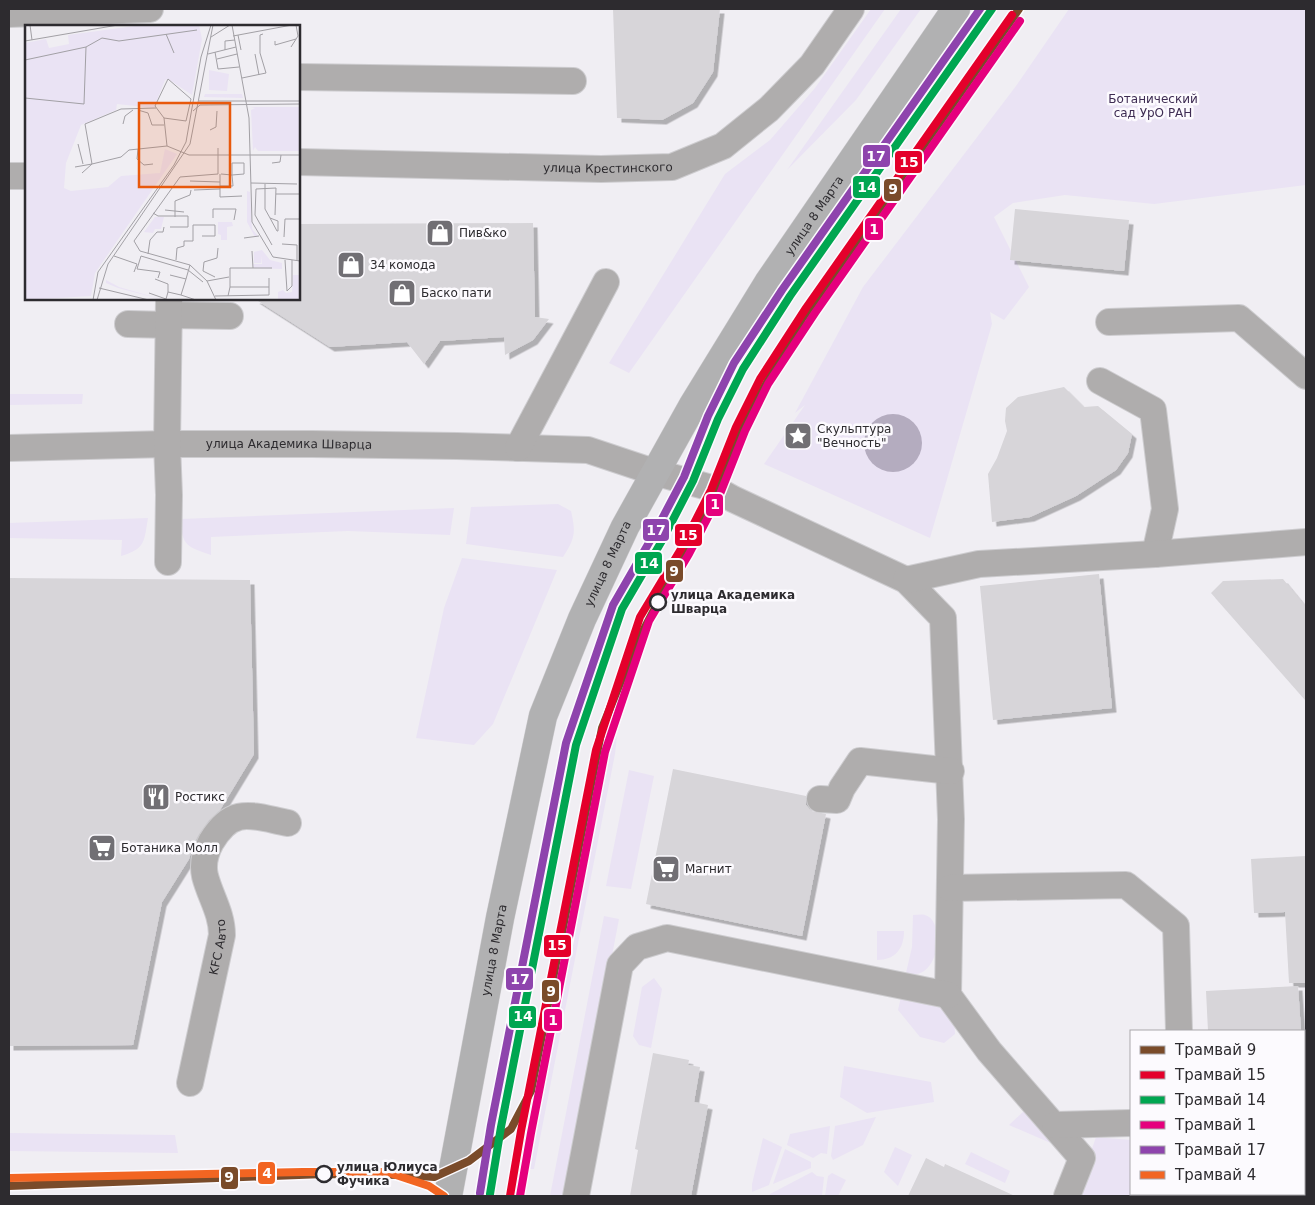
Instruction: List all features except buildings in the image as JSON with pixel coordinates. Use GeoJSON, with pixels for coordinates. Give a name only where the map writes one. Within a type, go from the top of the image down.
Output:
{"type":"FeatureCollection","features":[{"type":"Feature","properties":{"kind":"main road","name":"улица 8 Марта"},"geometry":{"type":"LineString","coordinates":[[448,1196],[500,918],[543,716],[582,619],[625,527],[654,472],[768,283],[956,9]]}},
{"type":"Feature","properties":{"kind":"street","name":"улица Крестинского"},"geometry":{"type":"LineString","coordinates":[[300,162],[601,169],[672,167],[722,146],[769,109],[812,65],[851,9]]}},
{"type":"Feature","properties":{"kind":"street"},"geometry":{"type":"LineString","coordinates":[[9,14],[151,15]]}},
{"type":"Feature","properties":{"kind":"street"},"geometry":{"type":"LineString","coordinates":[[300,77],[573,81]]}},
{"type":"Feature","properties":{"kind":"street"},"geometry":{"type":"LineString","coordinates":[[9,176],[25,176]]}},
{"type":"Feature","properties":{"kind":"street"},"geometry":{"type":"LineString","coordinates":[[518,448],[606,282]]}},
{"type":"Feature","properties":{"kind":"street"},"geometry":{"type":"LineString","coordinates":[[128,324],[169,313],[230,316]]}},
{"type":"Feature","properties":{"kind":"street"},"geometry":{"type":"LineString","coordinates":[[168,562],[169,313]]}},
{"type":"Feature","properties":{"kind":"street"},"geometry":{"type":"LineString","coordinates":[[1109,322],[1239,318],[1306,376]]}},
{"type":"Feature","properties":{"kind":"street"},"geometry":{"type":"LineString","coordinates":[[1100,381],[1153,410],[1165,509],[1155,554]]}},
{"type":"Feature","properties":{"kind":"street","name":"улица Академика Шварца"},"geometry":{"type":"LineString","coordinates":[[9,448],[167,444],[312,444],[588,450],[654,472],[715,489],[906,580]]}},
{"type":"Feature","properties":{"kind":"street"},"geometry":{"type":"LineString","coordinates":[[906,580],[979,564],[1155,554],[1306,542]]}},
{"type":"Feature","properties":{"kind":"street"},"geometry":{"type":"LineString","coordinates":[[906,580],[943,618],[951,771],[948,994],[989,1051],[1082,1158],[1067,1196]]}},
{"type":"Feature","properties":{"kind":"street"},"geometry":{"type":"LineString","coordinates":[[820,799],[837,800],[842,788],[860,761],[951,771]]}},
{"type":"Feature","properties":{"kind":"street","name":"KFC Авто"},"geometry":{"type":"LineString","coordinates":[[190,1083],[222,935],[222,924],[205,877],[204,858],[217,833],[225,823],[236,816],[250,815],[288,823]]}},
{"type":"Feature","properties":{"kind":"street"},"geometry":{"type":"LineString","coordinates":[[950,888],[1126,885],[1176,926],[1179,1030]]}},
{"type":"Feature","properties":{"kind":"street"},"geometry":{"type":"LineString","coordinates":[[576,1196],[620,965],[637,947],[666,938],[948,994]]}},
{"type":"Feature","properties":{"kind":"street"},"geometry":{"type":"LineString","coordinates":[[1055,1125],[1130,1124]]}},
{"type":"Feature","properties":{"kind":"green space"},"geometry":{"type":"Polygon","coordinates":[[[871,9],[885,9],[629,373],[609,363],[725,174],[770,140],[815,88],[871,9]]]}},
{"type":"Feature","properties":{"kind":"green space"},"geometry":{"type":"Polygon","coordinates":[[[901,9],[921,9],[856,100],[787,170],[901,9]]]}},
{"type":"Feature","properties":{"kind":"green space","name":"Ботанический сад УрО РАН"},"geometry":{"type":"Polygon","coordinates":[[[1069,9],[1306,9],[1306,185],[1154,204],[1065,195],[1013,203],[994,217],[1029,287],[1004,320],[990,312],[992,324],[930,538],[764,464],[805,405],[795,413],[863,287],[1016,86],[1069,9]]]}},
{"type":"Feature","properties":{"kind":"green space"},"geometry":{"type":"Polygon","coordinates":[[[9,394],[83,394],[82,404],[9,405],[9,394]]]}},
{"type":"Feature","properties":{"kind":"green space"},"geometry":{"type":"Polygon","coordinates":[[[558,504],[571,511],[574,525],[572,540],[563,557],[466,544],[471,507],[558,504]]]}},
{"type":"Feature","properties":{"kind":"green space"},"geometry":{"type":"Polygon","coordinates":[[[454,508],[450,535],[348,531],[211,537],[211,555],[187,544],[182,535],[181,528],[181,519],[454,508]]]}},
{"type":"Feature","properties":{"kind":"green space"},"geometry":{"type":"Polygon","coordinates":[[[148,518],[146,533],[142,543],[135,550],[121,556],[122,540],[9,538],[9,523],[148,518]]]}},
{"type":"Feature","properties":{"kind":"green space"},"geometry":{"type":"Polygon","coordinates":[[[462,558],[557,570],[493,724],[474,745],[416,738],[444,608],[462,558]]]}},
{"type":"Feature","properties":{"kind":"green space"},"geometry":{"type":"Polygon","coordinates":[[[617,736],[534,1169],[523,1169],[602,762],[617,736]]]}},
{"type":"Feature","properties":{"kind":"green space"},"geometry":{"type":"Polygon","coordinates":[[[629,770],[654,776],[631,889],[606,886],[629,770]]]}},
{"type":"Feature","properties":{"kind":"green space"},"geometry":{"type":"Polygon","coordinates":[[[913,915],[925,915],[932,920],[936,928],[937,939],[932,961],[926,969],[917,974],[906,973],[912,947],[913,915]]]}},
{"type":"Feature","properties":{"kind":"green space"},"geometry":{"type":"Polygon","coordinates":[[[604,916],[619,919],[566,1196],[550,1196],[604,916]]]}},
{"type":"Feature","properties":{"kind":"green space"},"geometry":{"type":"Polygon","coordinates":[[[877,931],[904,931],[900,948],[893,956],[877,960],[877,931]]]}},
{"type":"Feature","properties":{"kind":"green space"},"geometry":{"type":"Polygon","coordinates":[[[654,978],[662,989],[651,1048],[639,1045],[633,1036],[642,987],[654,978]]]}},
{"type":"Feature","properties":{"kind":"green space"},"geometry":{"type":"Polygon","coordinates":[[[901,997],[943,1008],[954,1017],[955,1034],[944,1043],[920,1037],[898,1010],[901,997]]]}},
{"type":"Feature","properties":{"kind":"green space"},"geometry":{"type":"Polygon","coordinates":[[[844,1066],[931,1082],[934,1102],[867,1113],[840,1097],[844,1066]]]}},
{"type":"Feature","properties":{"kind":"green space"},"geometry":{"type":"Polygon","coordinates":[[[1024,1111],[1053,1144],[1009,1125],[1024,1111]]]}},
{"type":"Feature","properties":{"kind":"green space"},"geometry":{"type":"Polygon","coordinates":[[[876,1117],[863,1145],[833,1160],[831,1156],[835,1126],[876,1117]]]}},
{"type":"Feature","properties":{"kind":"green space"},"geometry":{"type":"Polygon","coordinates":[[[830,1126],[827,1154],[821,1153],[813,1158],[787,1145],[790,1134],[830,1126]]]}},
{"type":"Feature","properties":{"kind":"green space"},"geometry":{"type":"Polygon","coordinates":[[[9,1133],[175,1135],[178,1153],[9,1151],[9,1133]]]}},
{"type":"Feature","properties":{"kind":"green space"},"geometry":{"type":"Polygon","coordinates":[[[1096,1137],[1130,1140],[1130,1195],[1305,1195],[1306,1155],[1306,1196],[1076,1196],[1096,1137]]]}},
{"type":"Feature","properties":{"kind":"green space"},"geometry":{"type":"Polygon","coordinates":[[[763,1138],[782,1147],[769,1185],[752,1192],[752,1184],[763,1138]]]}},
{"type":"Feature","properties":{"kind":"green space"},"geometry":{"type":"Polygon","coordinates":[[[895,1147],[912,1155],[898,1186],[884,1172],[895,1147]]]}},
{"type":"Feature","properties":{"kind":"green space"},"geometry":{"type":"Polygon","coordinates":[[[785,1149],[811,1162],[811,1168],[773,1184],[785,1149]]]}},
{"type":"Feature","properties":{"kind":"green space"},"geometry":{"type":"Polygon","coordinates":[[[971,1152],[1010,1171],[1005,1183],[965,1164],[971,1152]]]}},
{"type":"Feature","properties":{"kind":"green space"},"geometry":{"type":"Polygon","coordinates":[[[812,1172],[817,1176],[824,1177],[822,1196],[769,1196],[770,1194],[812,1172]]]}},
{"type":"Feature","properties":{"kind":"green space"},"geometry":{"type":"Polygon","coordinates":[[[832,1173],[846,1180],[838,1196],[825,1196],[828,1176],[832,1173]]]}},
{"type":"Feature","properties":{"kind":"shaded area"},"geometry":{"type":"Polygon","coordinates":[[[887,414],[899,414],[914,422],[922,437],[922,449],[914,464],[899,472],[887,472],[872,464],[864,449],[864,437],[872,422],[887,414]]]}},
{"type":"Feature","properties":{"kind":"tram line","name":"17"},"geometry":{"type":"LineString","coordinates":[[480,1193],[491,1125],[566,743],[613,605],[684,477],[708,416],[734,363],[782,290],[980,9]]}},
{"type":"Feature","properties":{"kind":"tram line","name":"14"},"geometry":{"type":"LineString","coordinates":[[490,1194],[501,1127],[576,745],[622,609],[663,539],[693,481],[718,419],[743,369],[790,296],[992,9]]}},
{"type":"Feature","properties":{"kind":"tram line","name":"9"},"geometry":{"type":"LineString","coordinates":[[9,1186],[324,1174],[434,1177],[469,1161],[511,1129],[531,1091],[602,728],[635,646],[686,549],[756,402],[802,319],[1019,9]]}},
{"type":"Feature","properties":{"kind":"tram line","name":"15"},"geometry":{"type":"LineString","coordinates":[[510,1196],[521,1131],[596,750],[640,617],[681,549],[711,490],[736,427],[760,379],[806,308],[1012,15]]}},
{"type":"Feature","properties":{"kind":"tram line","name":"1"},"geometry":{"type":"LineString","coordinates":[[520,1196],[605,752],[649,621],[689,554],[720,494],[745,431],[768,384],[815,313],[1020,21]]}},
{"type":"Feature","properties":{"kind":"tram line","name":"4"},"geometry":{"type":"LineString","coordinates":[[9,1178],[387,1172],[429,1186],[444,1196]]}},
{"type":"Feature","properties":{"kind":"place","name":"Пив&ко"},"geometry":{"type":"Point","coordinates":[440,233]}},
{"type":"Feature","properties":{"kind":"place","name":"34 комода"},"geometry":{"type":"Point","coordinates":[351,265]}},
{"type":"Feature","properties":{"kind":"place","name":"Баско пати"},"geometry":{"type":"Point","coordinates":[402,293]}},
{"type":"Feature","properties":{"kind":"place","name":"Скульптура \"Вечность\""},"geometry":{"type":"Point","coordinates":[798,436]}},
{"type":"Feature","properties":{"kind":"place","name":"улица Академика Шварца"},"geometry":{"type":"Point","coordinates":[658,602]}},
{"type":"Feature","properties":{"kind":"place","name":"Ростикс"},"geometry":{"type":"Point","coordinates":[156,797]}},
{"type":"Feature","properties":{"kind":"place","name":"Ботаника Молл"},"geometry":{"type":"Point","coordinates":[102,848]}},
{"type":"Feature","properties":{"kind":"place","name":"Магнит"},"geometry":{"type":"Point","coordinates":[666,869]}},
{"type":"Feature","properties":{"kind":"place","name":"улица Юлиуса Фучика"},"geometry":{"type":"Point","coordinates":[324,1174]}}]}
